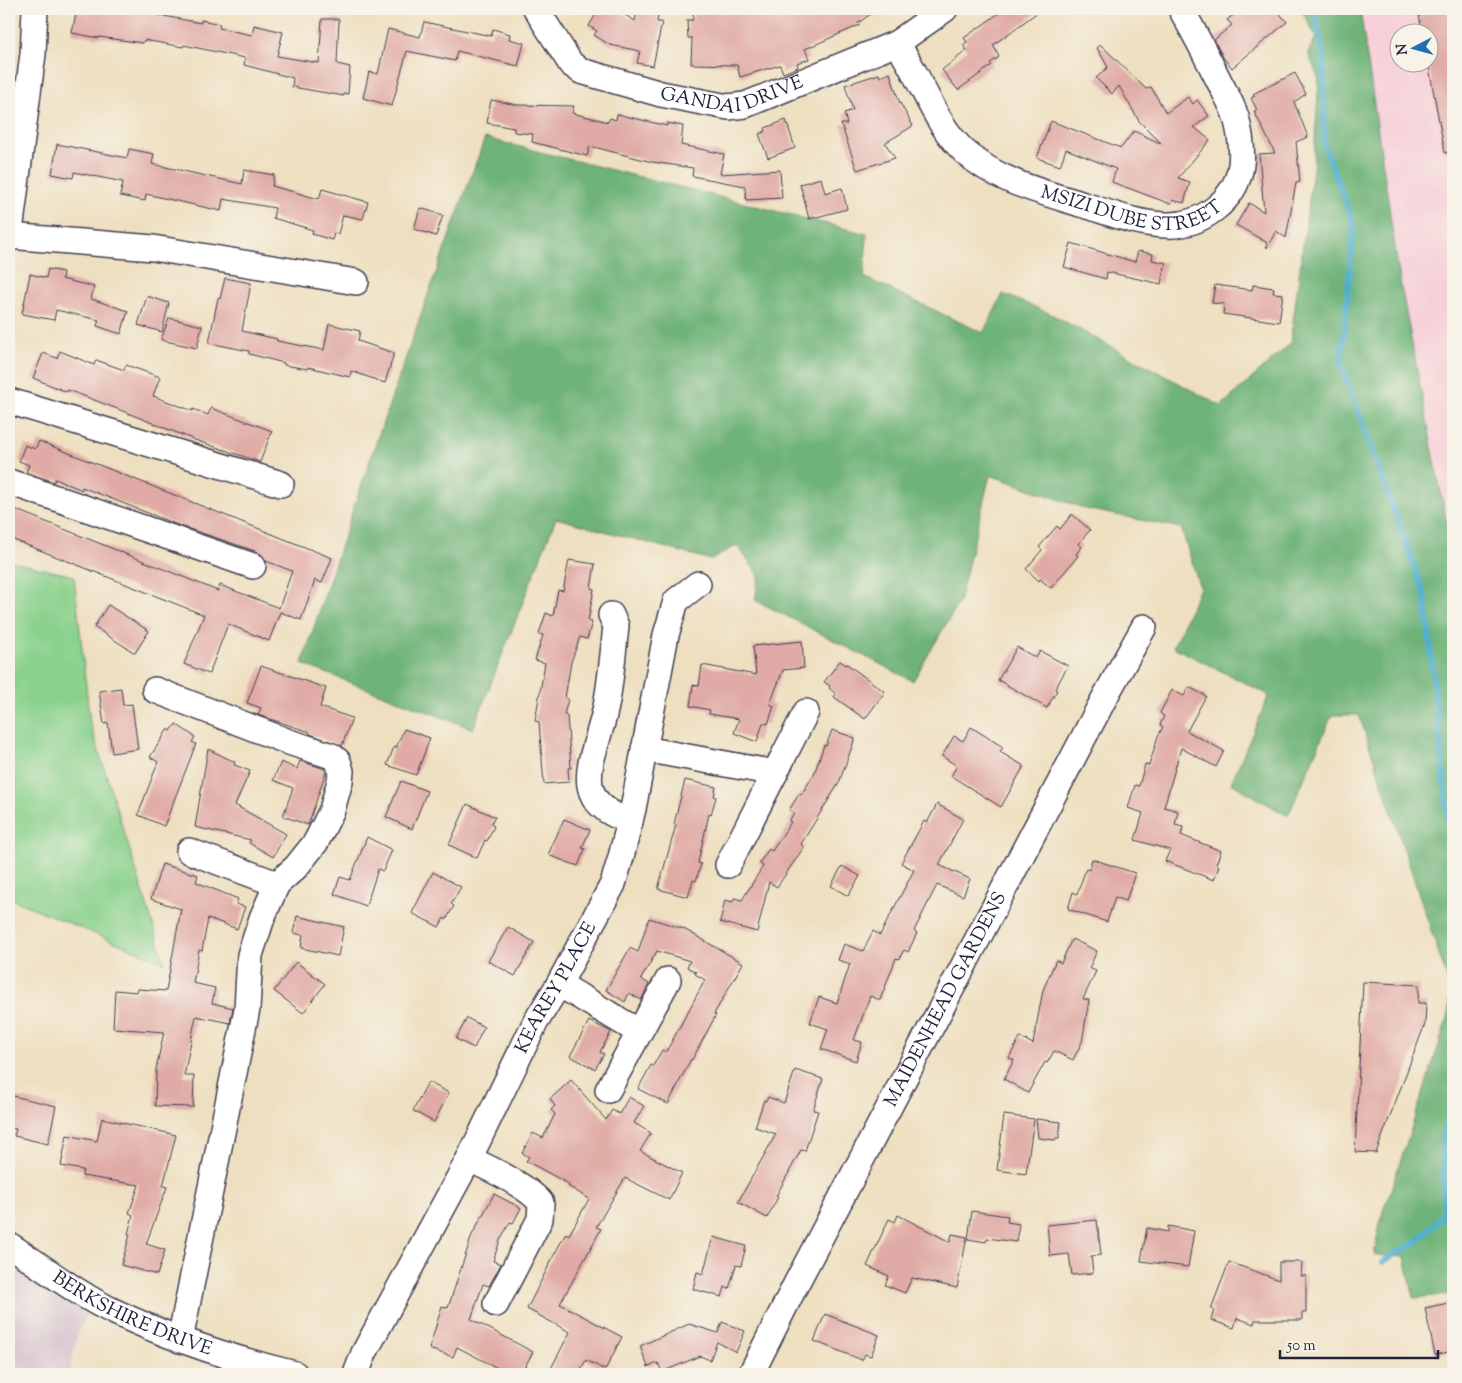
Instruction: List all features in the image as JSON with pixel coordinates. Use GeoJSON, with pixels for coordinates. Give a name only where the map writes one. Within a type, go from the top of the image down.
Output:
{"type":"FeatureCollection","features":[{"type":"Feature","properties":{"kind":"street"},"geometry":{"type":"LineString","coordinates":[[35,9],[33,54],[9,237],[153,248],[356,282]]}},
{"type":"Feature","properties":{"kind":"street","name":"GANDAI DRIVE"},"geometry":{"type":"LineString","coordinates":[[536,9],[571,64],[581,71],[660,94],[728,108],[745,105],[897,43],[945,9]]}},
{"type":"Feature","properties":{"kind":"street","name":"MSIZI DUBE STREET"},"geometry":{"type":"LineString","coordinates":[[897,43],[914,71],[939,120],[964,151],[984,168],[1012,182],[1129,219],[1165,226],[1180,225],[1192,222],[1208,214],[1231,192],[1241,166],[1242,152],[1235,115],[1201,44],[1181,9]]}},
{"type":"Feature","properties":{"kind":"street"},"geometry":{"type":"LineString","coordinates":[[9,401],[281,484]]}},
{"type":"Feature","properties":{"kind":"street"},"geometry":{"type":"LineString","coordinates":[[9,482],[253,566]]}},
{"type":"Feature","properties":{"kind":"street","name":"KEAREY PLACE"},"geometry":{"type":"LineString","coordinates":[[356,1374],[364,1353],[469,1159],[535,1023],[560,984],[613,884],[630,822],[666,635],[676,601],[698,584]]}},
{"type":"Feature","properties":{"kind":"street"},"geometry":{"type":"LineString","coordinates":[[611,615],[616,626],[606,706],[589,768],[589,780],[590,790],[603,810],[630,822]]}},
{"type":"Feature","properties":{"kind":"street","name":"MAIDENHEAD GARDENS"},"geometry":{"type":"LineString","coordinates":[[751,1374],[796,1284],[1106,694],[1144,627]]}},
{"type":"Feature","properties":{"kind":"street"},"geometry":{"type":"LineString","coordinates":[[155,690],[289,742],[332,756],[338,761],[341,771],[338,795],[332,810],[316,842],[296,867],[277,884],[262,918],[250,955],[248,1009],[180,1340]]}},
{"type":"Feature","properties":{"kind":"street"},"geometry":{"type":"LineString","coordinates":[[728,865],[806,712]]}},
{"type":"Feature","properties":{"kind":"street"},"geometry":{"type":"LineString","coordinates":[[644,749],[775,773]]}},
{"type":"Feature","properties":{"kind":"street"},"geometry":{"type":"LineString","coordinates":[[188,851],[277,884]]}},
{"type":"Feature","properties":{"kind":"street"},"geometry":{"type":"LineString","coordinates":[[608,1090],[668,980]]}},
{"type":"Feature","properties":{"kind":"street"},"geometry":{"type":"LineString","coordinates":[[560,984],[640,1032]]}},
{"type":"Feature","properties":{"kind":"street"},"geometry":{"type":"LineString","coordinates":[[469,1159],[534,1195],[541,1203],[540,1219],[496,1304]]}},
{"type":"Feature","properties":{"kind":"street","name":"BERKSHIRE DRIVE"},"geometry":{"type":"LineString","coordinates":[[9,1244],[93,1300],[115,1312],[180,1340],[265,1367],[295,1374]]}},
{"type":"Feature","properties":{"kind":"shaded area"},"geometry":{"type":"Polygon","coordinates":[[[1360,9],[1453,9],[1453,555],[1400,281],[1360,9]]]}},
{"type":"Feature","properties":{"kind":"shaded area"},"geometry":{"type":"Polygon","coordinates":[[[9,1245],[93,1301],[78,1333],[69,1374],[9,1374],[9,1245]]]}},
{"type":"Feature","properties":{"kind":"green space"},"geometry":{"type":"Polygon","coordinates":[[[1301,9],[1360,9],[1400,281],[1453,555],[1453,1294],[1414,1298],[1405,1257],[1374,1255],[1380,1223],[1448,1017],[1450,987],[1359,715],[1332,715],[1288,816],[1231,783],[1269,695],[1173,647],[1200,588],[1181,528],[1086,509],[990,475],[959,602],[913,681],[755,600],[759,576],[737,545],[711,560],[556,518],[473,729],[302,664],[391,400],[485,138],[867,234],[864,277],[983,333],[1003,294],[1049,313],[1221,406],[1290,344],[1313,169],[1319,80],[1308,53],[1316,37],[1301,9]]]}},
{"type":"Feature","properties":{"kind":"green space"},"geometry":{"type":"Polygon","coordinates":[[[9,561],[74,576],[90,723],[165,963],[9,898],[9,561]]]}},
{"type":"Feature","properties":{"kind":"building"},"geometry":{"type":"Polygon","coordinates":[[[77,9],[99,9],[119,13],[120,9],[149,9],[148,13],[201,23],[201,20],[220,24],[219,28],[252,35],[254,25],[283,32],[277,56],[319,63],[322,19],[339,19],[337,64],[350,67],[348,94],[344,93],[344,96],[292,87],[293,78],[244,65],[245,58],[184,45],[183,47],[144,40],[143,43],[72,33],[77,9]]]}},
{"type":"Feature","properties":{"kind":"building"},"geometry":{"type":"Polygon","coordinates":[[[599,9],[615,9],[635,21],[637,9],[659,9],[657,22],[662,22],[653,66],[637,63],[640,51],[610,45],[594,35],[597,31],[589,26],[599,9]]]}},
{"type":"Feature","properties":{"kind":"building"},"geometry":{"type":"Polygon","coordinates":[[[693,9],[878,9],[858,23],[860,25],[805,49],[809,59],[797,63],[798,67],[783,73],[780,65],[740,77],[737,65],[691,64],[692,38],[688,38],[687,20],[693,20],[693,9]]]}},
{"type":"Feature","properties":{"kind":"building"},"geometry":{"type":"Polygon","coordinates":[[[1005,9],[1042,9],[993,45],[999,57],[990,63],[992,65],[958,90],[942,70],[967,50],[963,45],[967,42],[964,38],[1005,9]]]}},
{"type":"Feature","properties":{"kind":"building"},"geometry":{"type":"Polygon","coordinates":[[[1241,9],[1276,9],[1287,22],[1232,68],[1223,57],[1214,40],[1232,25],[1227,20],[1241,9]]]}},
{"type":"Feature","properties":{"kind":"building"},"geometry":{"type":"Polygon","coordinates":[[[1418,9],[1453,9],[1453,152],[1445,153],[1430,72],[1440,72],[1440,22],[1420,22],[1418,9]]]}},
{"type":"Feature","properties":{"kind":"building"},"geometry":{"type":"Polygon","coordinates":[[[424,22],[491,36],[493,29],[510,34],[509,39],[524,43],[518,66],[457,51],[455,61],[407,51],[392,106],[363,98],[369,72],[378,74],[388,29],[420,37],[424,22]]]}},
{"type":"Feature","properties":{"kind":"building"},"geometry":{"type":"Polygon","coordinates":[[[1101,45],[1146,89],[1151,87],[1166,113],[1188,97],[1193,104],[1197,100],[1209,116],[1194,127],[1210,140],[1178,178],[1190,182],[1184,203],[1173,200],[1172,203],[1168,203],[1112,182],[1116,169],[1066,149],[1060,166],[1037,158],[1051,121],[1121,148],[1134,131],[1162,144],[1139,121],[1119,86],[1112,94],[1096,78],[1108,67],[1097,48],[1101,45]]]}},
{"type":"Feature","properties":{"kind":"building"},"geometry":{"type":"Polygon","coordinates":[[[890,73],[899,101],[913,126],[885,143],[895,158],[857,170],[841,124],[847,124],[844,113],[853,110],[845,85],[879,74],[880,77],[890,73]]]}},
{"type":"Feature","properties":{"kind":"building"},"geometry":{"type":"Polygon","coordinates":[[[1295,73],[1306,94],[1294,102],[1308,137],[1296,142],[1300,182],[1296,183],[1286,238],[1276,231],[1267,248],[1266,242],[1236,225],[1249,203],[1264,212],[1259,154],[1275,153],[1254,111],[1257,110],[1251,98],[1255,96],[1253,94],[1295,73]]]}},
{"type":"Feature","properties":{"kind":"building"},"geometry":{"type":"Polygon","coordinates":[[[491,100],[518,105],[574,106],[572,113],[608,122],[610,118],[616,120],[617,114],[667,126],[667,123],[683,126],[681,145],[724,154],[720,174],[780,170],[782,198],[746,200],[745,186],[692,176],[693,168],[652,162],[590,146],[587,156],[532,142],[533,134],[514,132],[514,128],[487,123],[491,100]]]}},
{"type":"Feature","properties":{"kind":"building"},"geometry":{"type":"Polygon","coordinates":[[[786,120],[795,148],[768,158],[759,134],[766,131],[765,128],[786,120]]]}},
{"type":"Feature","properties":{"kind":"building"},"geometry":{"type":"Polygon","coordinates":[[[57,144],[127,158],[129,149],[154,154],[152,164],[242,184],[244,170],[274,175],[272,186],[319,199],[322,189],[368,202],[363,219],[343,215],[338,234],[334,233],[332,240],[312,234],[313,230],[273,218],[275,208],[223,199],[221,211],[146,194],[145,201],[120,196],[123,182],[74,172],[73,178],[52,174],[57,144]]]}},
{"type":"Feature","properties":{"kind":"building"},"geometry":{"type":"Polygon","coordinates":[[[821,178],[825,193],[842,188],[847,209],[809,219],[800,184],[821,178]]]}},
{"type":"Feature","properties":{"kind":"building"},"geometry":{"type":"Polygon","coordinates":[[[420,208],[443,215],[436,236],[414,229],[420,208]]]}},
{"type":"Feature","properties":{"kind":"building"},"geometry":{"type":"Polygon","coordinates":[[[1071,243],[1135,262],[1138,251],[1153,254],[1152,260],[1166,263],[1161,284],[1107,272],[1106,279],[1064,267],[1071,243]]]}},
{"type":"Feature","properties":{"kind":"building"},"geometry":{"type":"Polygon","coordinates":[[[48,269],[63,272],[62,279],[94,287],[91,299],[128,311],[121,334],[97,326],[99,320],[56,310],[54,320],[22,314],[30,274],[46,278],[48,269]]]}},
{"type":"Feature","properties":{"kind":"building"},"geometry":{"type":"Polygon","coordinates":[[[225,278],[251,283],[242,331],[277,339],[277,341],[324,350],[329,324],[360,331],[358,341],[394,353],[385,383],[351,371],[350,377],[308,367],[308,369],[284,365],[284,363],[249,354],[249,351],[209,343],[218,298],[220,299],[225,278]]]}},
{"type":"Feature","properties":{"kind":"building"},"geometry":{"type":"Polygon","coordinates":[[[1215,285],[1252,290],[1253,285],[1274,288],[1273,293],[1283,294],[1279,322],[1223,314],[1224,304],[1212,303],[1215,285]]]}},
{"type":"Feature","properties":{"kind":"building"},"geometry":{"type":"Polygon","coordinates":[[[147,296],[169,303],[162,332],[138,325],[147,296]]]}},
{"type":"Feature","properties":{"kind":"building"},"geometry":{"type":"Polygon","coordinates":[[[169,318],[202,326],[197,348],[161,340],[169,318]]]}},
{"type":"Feature","properties":{"kind":"building"},"geometry":{"type":"Polygon","coordinates":[[[60,351],[94,365],[96,360],[124,370],[126,365],[160,377],[153,396],[208,415],[211,408],[272,431],[260,462],[195,440],[33,378],[43,353],[57,358],[60,351]]]}},
{"type":"Feature","properties":{"kind":"building"},"geometry":{"type":"Polygon","coordinates":[[[39,441],[332,558],[322,583],[315,580],[301,620],[280,612],[269,641],[228,624],[209,674],[184,664],[204,615],[9,538],[9,507],[218,591],[220,585],[279,608],[292,571],[266,561],[258,552],[178,525],[82,487],[82,490],[55,479],[54,482],[26,472],[29,465],[19,461],[25,445],[35,449],[39,441]]]}},
{"type":"Feature","properties":{"kind":"building"},"geometry":{"type":"Polygon","coordinates":[[[1072,514],[1090,530],[1078,544],[1082,547],[1076,554],[1078,556],[1051,588],[1040,579],[1039,581],[1026,569],[1042,550],[1039,547],[1057,526],[1060,529],[1072,514]]]}},
{"type":"Feature","properties":{"kind":"building"},"geometry":{"type":"Polygon","coordinates":[[[569,560],[595,564],[591,588],[594,589],[588,621],[592,622],[587,639],[580,637],[571,662],[565,698],[568,699],[564,715],[567,716],[571,768],[568,768],[569,782],[544,784],[539,722],[535,721],[545,663],[535,660],[543,635],[539,634],[546,613],[553,616],[558,590],[563,591],[569,560]]]}},
{"type":"Feature","properties":{"kind":"building"},"geometry":{"type":"Polygon","coordinates":[[[108,605],[149,631],[135,653],[94,627],[108,605]]]}},
{"type":"Feature","properties":{"kind":"building"},"geometry":{"type":"Polygon","coordinates":[[[802,641],[804,668],[783,670],[770,704],[774,706],[768,724],[763,723],[757,742],[734,733],[739,719],[709,714],[710,710],[690,706],[693,685],[699,686],[702,665],[756,675],[753,646],[802,641]]]}},
{"type":"Feature","properties":{"kind":"building"},"geometry":{"type":"Polygon","coordinates":[[[1017,647],[1036,658],[1040,651],[1068,666],[1047,708],[998,680],[1017,647]]]}},
{"type":"Feature","properties":{"kind":"building"},"geometry":{"type":"Polygon","coordinates":[[[840,661],[847,664],[885,692],[865,719],[834,697],[836,694],[824,682],[840,661]]]}},
{"type":"Feature","properties":{"kind":"building"},"geometry":{"type":"Polygon","coordinates":[[[261,666],[326,688],[320,707],[352,718],[342,746],[310,734],[310,732],[258,715],[261,708],[247,703],[261,666]]]}},
{"type":"Feature","properties":{"kind":"building"},"geometry":{"type":"Polygon","coordinates":[[[1189,687],[1206,696],[1187,731],[1224,751],[1216,767],[1181,748],[1164,807],[1178,811],[1175,825],[1183,827],[1181,835],[1221,851],[1216,864],[1219,866],[1214,880],[1165,861],[1170,850],[1135,840],[1143,813],[1128,808],[1135,785],[1139,786],[1145,764],[1149,766],[1158,736],[1163,727],[1160,725],[1164,716],[1160,713],[1172,690],[1184,696],[1189,687]]]}},
{"type":"Feature","properties":{"kind":"building"},"geometry":{"type":"Polygon","coordinates":[[[121,688],[123,705],[132,704],[138,749],[112,753],[108,723],[104,724],[99,691],[121,688]]]}},
{"type":"Feature","properties":{"kind":"building"},"geometry":{"type":"Polygon","coordinates":[[[176,724],[195,737],[192,742],[196,744],[164,826],[138,815],[158,762],[150,757],[168,729],[171,731],[176,724]]]}},
{"type":"Feature","properties":{"kind":"building"},"geometry":{"type":"Polygon","coordinates":[[[971,727],[1003,747],[1000,752],[1024,766],[1001,807],[951,776],[957,766],[942,756],[954,736],[963,741],[971,727]]]}},
{"type":"Feature","properties":{"kind":"building"},"geometry":{"type":"Polygon","coordinates":[[[404,729],[430,738],[416,775],[387,765],[404,729]]]}},
{"type":"Feature","properties":{"kind":"building"},"geometry":{"type":"Polygon","coordinates":[[[832,730],[855,738],[839,783],[801,844],[804,847],[777,887],[769,882],[757,932],[720,922],[725,900],[733,902],[734,898],[742,900],[763,866],[759,863],[769,849],[772,851],[791,822],[789,821],[794,813],[789,810],[814,774],[824,745],[826,746],[832,730]]]}},
{"type":"Feature","properties":{"kind":"building"},"geometry":{"type":"Polygon","coordinates":[[[208,749],[235,762],[234,765],[250,771],[235,805],[286,834],[273,857],[249,843],[251,840],[195,827],[208,749]]]}},
{"type":"Feature","properties":{"kind":"building"},"geometry":{"type":"Polygon","coordinates":[[[300,761],[325,769],[326,772],[308,825],[283,816],[293,788],[273,780],[281,762],[297,769],[300,761]]]}},
{"type":"Feature","properties":{"kind":"building"},"geometry":{"type":"Polygon","coordinates":[[[685,780],[716,787],[714,796],[716,797],[711,815],[709,814],[698,863],[701,864],[696,881],[693,880],[688,897],[658,889],[676,825],[674,824],[685,780]]]}},
{"type":"Feature","properties":{"kind":"building"},"geometry":{"type":"Polygon","coordinates":[[[401,781],[427,791],[412,829],[386,817],[401,781]]]}},
{"type":"Feature","properties":{"kind":"building"},"geometry":{"type":"Polygon","coordinates":[[[467,804],[495,817],[491,824],[494,826],[477,858],[449,845],[467,804]]]}},
{"type":"Feature","properties":{"kind":"building"},"geometry":{"type":"Polygon","coordinates":[[[937,804],[963,819],[939,865],[970,879],[963,896],[937,885],[914,931],[917,933],[908,952],[904,950],[899,959],[896,958],[880,1000],[870,996],[854,1040],[862,1042],[856,1061],[821,1049],[828,1029],[810,1023],[819,997],[837,1003],[850,964],[838,960],[844,944],[863,951],[873,931],[880,935],[914,870],[901,863],[924,821],[927,823],[937,804]]]}},
{"type":"Feature","properties":{"kind":"building"},"geometry":{"type":"Polygon","coordinates":[[[564,819],[590,830],[582,848],[585,849],[578,866],[548,855],[564,819]]]}},
{"type":"Feature","properties":{"kind":"building"},"geometry":{"type":"Polygon","coordinates":[[[367,837],[392,850],[383,871],[378,869],[366,906],[334,894],[340,877],[350,880],[367,837]]]}},
{"type":"Feature","properties":{"kind":"building"},"geometry":{"type":"Polygon","coordinates":[[[1092,859],[1135,873],[1126,901],[1115,897],[1107,922],[1068,909],[1073,892],[1077,894],[1086,869],[1089,870],[1092,859]]]}},
{"type":"Feature","properties":{"kind":"building"},"geometry":{"type":"Polygon","coordinates":[[[162,864],[198,875],[196,882],[238,899],[236,904],[245,907],[237,929],[208,918],[202,951],[199,950],[193,983],[215,988],[212,1003],[233,1008],[230,1023],[196,1016],[184,1076],[194,1076],[193,1107],[155,1106],[156,1069],[164,1032],[113,1028],[115,990],[137,992],[138,989],[166,991],[181,909],[151,899],[162,864]]]}},
{"type":"Feature","properties":{"kind":"building"},"geometry":{"type":"Polygon","coordinates":[[[842,866],[860,876],[848,896],[831,886],[842,866]]]}},
{"type":"Feature","properties":{"kind":"building"},"geometry":{"type":"Polygon","coordinates":[[[433,872],[461,887],[451,904],[454,906],[446,920],[444,918],[439,927],[412,913],[433,872]]]}},
{"type":"Feature","properties":{"kind":"building"},"geometry":{"type":"Polygon","coordinates":[[[297,916],[344,927],[338,956],[301,948],[303,935],[293,933],[297,916]]]}},
{"type":"Feature","properties":{"kind":"building"},"geometry":{"type":"Polygon","coordinates":[[[649,918],[684,929],[743,963],[714,1014],[716,1015],[668,1104],[638,1089],[651,1065],[653,1066],[662,1050],[666,1052],[705,980],[687,967],[690,961],[657,951],[641,979],[649,984],[641,1000],[629,993],[625,1002],[606,990],[630,948],[638,952],[649,918]]]}},
{"type":"Feature","properties":{"kind":"building"},"geometry":{"type":"Polygon","coordinates":[[[508,927],[534,942],[515,976],[488,961],[508,927]]]}},
{"type":"Feature","properties":{"kind":"building"},"geometry":{"type":"Polygon","coordinates":[[[1072,939],[1097,951],[1089,968],[1096,971],[1083,999],[1089,1000],[1082,1042],[1073,1060],[1054,1051],[1047,1063],[1045,1062],[1028,1093],[1004,1079],[1014,1060],[1009,1058],[1020,1037],[1033,1044],[1043,990],[1056,960],[1061,963],[1072,939]]]}},
{"type":"Feature","properties":{"kind":"building"},"geometry":{"type":"Polygon","coordinates":[[[296,962],[325,984],[303,1013],[274,991],[296,962]]]}},
{"type":"Feature","properties":{"kind":"building"},"geometry":{"type":"Polygon","coordinates":[[[1363,982],[1419,985],[1418,1003],[1426,1003],[1425,1024],[1376,1153],[1355,1152],[1363,982]]]}},
{"type":"Feature","properties":{"kind":"building"},"geometry":{"type":"Polygon","coordinates":[[[467,1018],[484,1027],[474,1048],[456,1039],[467,1018]]]}},
{"type":"Feature","properties":{"kind":"building"},"geometry":{"type":"Polygon","coordinates":[[[589,1021],[611,1032],[600,1052],[604,1054],[595,1069],[570,1056],[589,1021]]]}},
{"type":"Feature","properties":{"kind":"building"},"geometry":{"type":"Polygon","coordinates":[[[795,1070],[823,1079],[813,1110],[818,1111],[805,1151],[801,1150],[776,1196],[778,1197],[767,1218],[738,1202],[776,1134],[755,1127],[764,1100],[766,1101],[768,1097],[784,1103],[795,1070]]]}},
{"type":"Feature","properties":{"kind":"building"},"geometry":{"type":"Polygon","coordinates":[[[571,1080],[606,1120],[612,1110],[619,1114],[629,1097],[644,1106],[634,1123],[651,1133],[640,1151],[682,1173],[669,1200],[625,1178],[596,1227],[601,1229],[560,1304],[622,1337],[605,1370],[586,1360],[578,1374],[548,1374],[570,1332],[527,1309],[566,1233],[569,1235],[589,1199],[568,1186],[569,1184],[526,1161],[529,1157],[522,1153],[533,1133],[543,1138],[555,1114],[551,1110],[555,1106],[550,1099],[571,1080]]]}},
{"type":"Feature","properties":{"kind":"building"},"geometry":{"type":"Polygon","coordinates":[[[428,1082],[449,1093],[434,1122],[413,1111],[428,1082]]]}},
{"type":"Feature","properties":{"kind":"building"},"geometry":{"type":"Polygon","coordinates":[[[9,1095],[56,1106],[48,1144],[14,1136],[16,1129],[9,1128],[9,1095]]]}},
{"type":"Feature","properties":{"kind":"building"},"geometry":{"type":"Polygon","coordinates":[[[1004,1115],[1034,1119],[1026,1174],[997,1170],[1004,1115]]]}},
{"type":"Feature","properties":{"kind":"building"},"geometry":{"type":"Polygon","coordinates":[[[102,1118],[176,1135],[163,1186],[167,1187],[146,1244],[165,1250],[157,1275],[121,1265],[130,1235],[128,1234],[133,1215],[129,1213],[139,1185],[82,1176],[83,1170],[61,1166],[67,1135],[97,1141],[102,1118]]]}},
{"type":"Feature","properties":{"kind":"building"},"geometry":{"type":"Polygon","coordinates":[[[1036,1119],[1061,1122],[1059,1138],[1055,1140],[1038,1138],[1036,1119]]]}},
{"type":"Feature","properties":{"kind":"building"},"geometry":{"type":"Polygon","coordinates":[[[494,1194],[521,1208],[513,1223],[510,1222],[500,1240],[493,1261],[501,1264],[489,1286],[483,1284],[471,1319],[533,1352],[521,1374],[509,1374],[457,1347],[453,1357],[429,1349],[442,1306],[448,1308],[472,1235],[494,1194]]]}},
{"type":"Feature","properties":{"kind":"building"},"geometry":{"type":"Polygon","coordinates":[[[972,1211],[1008,1216],[1007,1222],[1019,1224],[1016,1242],[987,1238],[986,1242],[968,1239],[972,1211]]]}},
{"type":"Feature","properties":{"kind":"building"},"geometry":{"type":"Polygon","coordinates":[[[898,1215],[950,1242],[952,1234],[967,1237],[957,1288],[912,1278],[905,1293],[885,1285],[889,1276],[867,1266],[889,1219],[895,1222],[898,1215]]]}},
{"type":"Feature","properties":{"kind":"building"},"geometry":{"type":"Polygon","coordinates":[[[1097,1220],[1101,1255],[1091,1256],[1093,1273],[1072,1275],[1069,1254],[1050,1256],[1047,1225],[1097,1220]]]}},
{"type":"Feature","properties":{"kind":"building"},"geometry":{"type":"Polygon","coordinates":[[[1168,1226],[1194,1231],[1188,1267],[1141,1261],[1147,1228],[1168,1232],[1168,1226]]]}},
{"type":"Feature","properties":{"kind":"building"},"geometry":{"type":"Polygon","coordinates":[[[713,1237],[746,1246],[741,1266],[736,1265],[729,1289],[725,1287],[722,1297],[693,1289],[697,1272],[703,1274],[713,1237]]]}},
{"type":"Feature","properties":{"kind":"building"},"geometry":{"type":"Polygon","coordinates":[[[1229,1262],[1279,1280],[1279,1262],[1302,1262],[1301,1276],[1306,1276],[1306,1313],[1302,1313],[1302,1320],[1255,1320],[1254,1324],[1237,1318],[1234,1328],[1211,1320],[1214,1310],[1211,1309],[1229,1262]]]}},
{"type":"Feature","properties":{"kind":"building"},"geometry":{"type":"Polygon","coordinates":[[[1453,1302],[1453,1351],[1435,1355],[1425,1308],[1453,1302]]]}},
{"type":"Feature","properties":{"kind":"building"},"geometry":{"type":"Polygon","coordinates":[[[825,1314],[879,1335],[871,1356],[865,1354],[862,1360],[814,1341],[825,1314]]]}},
{"type":"Feature","properties":{"kind":"building"},"geometry":{"type":"Polygon","coordinates":[[[722,1322],[745,1331],[736,1352],[717,1342],[710,1360],[700,1356],[662,1372],[658,1363],[648,1367],[640,1346],[689,1324],[718,1333],[722,1322]]]}},
{"type":"Feature","properties":{"kind":"waterway"},"geometry":{"type":"LineString","coordinates":[[1314,9],[1324,59],[1324,145],[1354,225],[1341,364],[1425,596],[1453,866]]}},
{"type":"Feature","properties":{"kind":"waterway"},"geometry":{"type":"LineString","coordinates":[[1383,1262],[1413,1245],[1444,1215],[1443,1137],[1453,1094]]}},
{"type":"Feature","properties":{"kind":"waterway"},"geometry":{"type":"LineString","coordinates":[[1444,1215],[1453,1230]]}}]}
